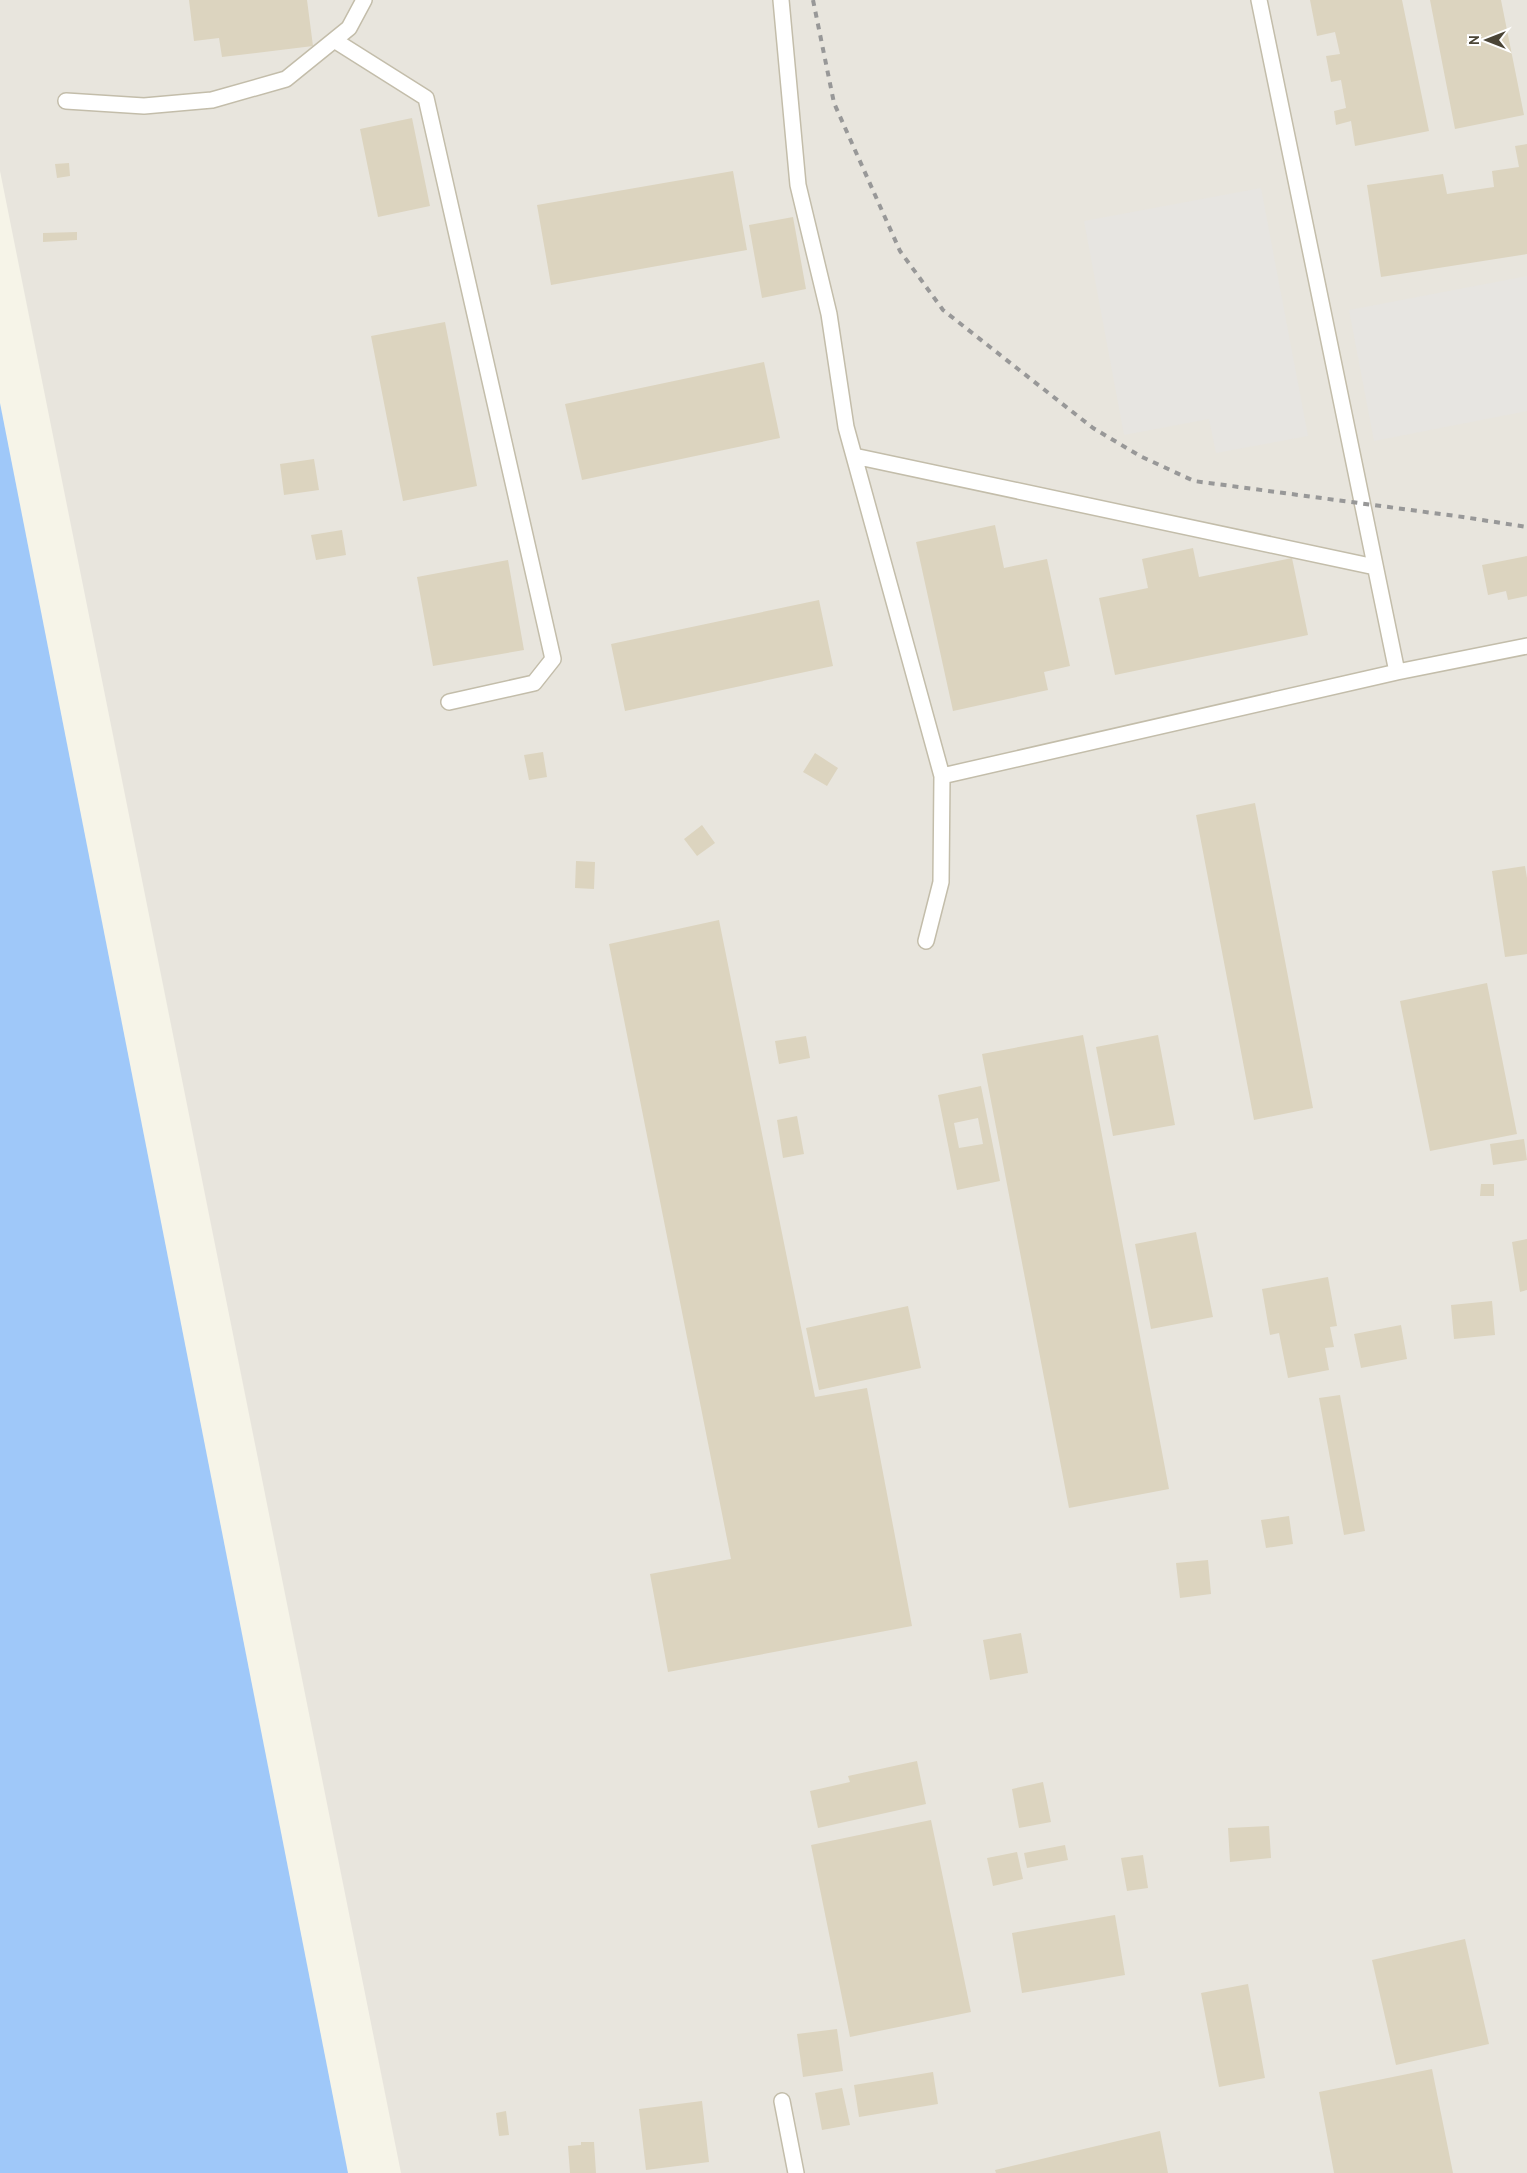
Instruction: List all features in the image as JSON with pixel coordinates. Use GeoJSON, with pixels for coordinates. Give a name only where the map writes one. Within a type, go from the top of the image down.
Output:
{"type":"FeatureCollection","features":[{"type":"Feature","properties":{"kind":"lane"},"geometry":{"type":"LineString","coordinates":[[66,101],[144,106],[212,100],[286,78],[349,28],[364,0]]}},
{"type":"Feature","properties":{"kind":"lane"},"geometry":{"type":"LineString","coordinates":[[781,0],[798,185],[829,314],[846,427],[942,776],[941,882],[926,941]]}},
{"type":"Feature","properties":{"kind":"lane"},"geometry":{"type":"LineString","coordinates":[[1259,0],[1397,672]]}},
{"type":"Feature","properties":{"kind":"lane"},"geometry":{"type":"LineString","coordinates":[[334,40],[426,98],[553,659],[534,683],[449,702]]}},
{"type":"Feature","properties":{"kind":"lane"},"geometry":{"type":"LineString","coordinates":[[854,456],[1375,567]]}},
{"type":"Feature","properties":{"kind":"lane"},"geometry":{"type":"LineString","coordinates":[[942,776],[1397,672],[1527,646]]}},
{"type":"Feature","properties":{"kind":"lane"},"geometry":{"type":"LineString","coordinates":[[782,2101],[796,2173]]}},
{"type":"Feature","properties":{"kind":"shaded area"},"geometry":{"type":"Polygon","coordinates":[[[0,0],[1527,0],[1527,2173],[401,2173],[0,171],[0,0]]]}},
{"type":"Feature","properties":{"kind":"shaded area"},"geometry":{"type":"Polygon","coordinates":[[[1261,188],[1308,436],[1216,453],[1209,419],[1124,435],[1084,221],[1261,188]]]}},
{"type":"Feature","properties":{"kind":"shaded area"},"geometry":{"type":"Polygon","coordinates":[[[1527,276],[1527,411],[1374,441],[1349,310],[1527,276]]]}},
{"type":"Feature","properties":{"kind":"water"},"geometry":{"type":"Polygon","coordinates":[[[0,403],[348,2173],[0,2173],[0,403]]]}},
{"type":"Feature","properties":{"kind":"building"},"geometry":{"type":"Polygon","coordinates":[[[189,0],[307,0],[313,46],[222,57],[219,38],[194,41],[189,0]]]}},
{"type":"Feature","properties":{"kind":"building"},"geometry":{"type":"Polygon","coordinates":[[[1310,0],[1402,0],[1429,131],[1355,146],[1351,121],[1336,125],[1334,111],[1346,108],[1341,80],[1331,82],[1326,56],[1340,54],[1335,32],[1317,36],[1310,0]]]}},
{"type":"Feature","properties":{"kind":"building"},"geometry":{"type":"Polygon","coordinates":[[[1430,0],[1501,0],[1524,115],[1455,129],[1430,0]]]}},
{"type":"Feature","properties":{"kind":"building"},"geometry":{"type":"Polygon","coordinates":[[[412,118],[430,206],[378,217],[360,129],[412,118]]]}},
{"type":"Feature","properties":{"kind":"building"},"geometry":{"type":"Polygon","coordinates":[[[1527,144],[1527,254],[1381,277],[1367,185],[1443,174],[1447,194],[1494,187],[1492,171],[1519,167],[1515,146],[1527,144]]]}},
{"type":"Feature","properties":{"kind":"building"},"geometry":{"type":"Polygon","coordinates":[[[69,163],[70,176],[57,178],[55,164],[69,163]]]}},
{"type":"Feature","properties":{"kind":"building"},"geometry":{"type":"Polygon","coordinates":[[[733,171],[747,250],[551,285],[537,205],[733,171]]]}},
{"type":"Feature","properties":{"kind":"building"},"geometry":{"type":"Polygon","coordinates":[[[793,217],[806,289],[762,298],[749,225],[793,217]]]}},
{"type":"Feature","properties":{"kind":"building"},"geometry":{"type":"Polygon","coordinates":[[[77,232],[77,240],[43,242],[43,233],[77,232]]]}},
{"type":"Feature","properties":{"kind":"building"},"geometry":{"type":"Polygon","coordinates":[[[445,322],[477,486],[403,501],[371,336],[445,322]]]}},
{"type":"Feature","properties":{"kind":"building"},"geometry":{"type":"Polygon","coordinates":[[[764,362],[780,438],[582,480],[565,404],[764,362]]]}},
{"type":"Feature","properties":{"kind":"building"},"geometry":{"type":"Polygon","coordinates":[[[314,459],[319,490],[284,495],[280,464],[314,459]]]}},
{"type":"Feature","properties":{"kind":"building"},"geometry":{"type":"Polygon","coordinates":[[[995,525],[1004,568],[1047,559],[1070,666],[1044,672],[1048,690],[953,711],[916,542],[995,525]]]}},
{"type":"Feature","properties":{"kind":"building"},"geometry":{"type":"Polygon","coordinates":[[[342,530],[346,555],[316,560],[311,535],[342,530]]]}},
{"type":"Feature","properties":{"kind":"building"},"geometry":{"type":"Polygon","coordinates":[[[1193,548],[1199,577],[1292,558],[1308,635],[1115,675],[1099,598],[1148,588],[1142,559],[1193,548]]]}},
{"type":"Feature","properties":{"kind":"building"},"geometry":{"type":"Polygon","coordinates":[[[1527,556],[1527,596],[1508,600],[1506,591],[1488,595],[1482,565],[1527,556]]]}},
{"type":"Feature","properties":{"kind":"building"},"geometry":{"type":"Polygon","coordinates":[[[508,560],[524,650],[433,666],[417,577],[508,560]]]}},
{"type":"Feature","properties":{"kind":"building"},"geometry":{"type":"Polygon","coordinates":[[[819,600],[833,666],[625,711],[611,644],[819,600]]]}},
{"type":"Feature","properties":{"kind":"building"},"geometry":{"type":"Polygon","coordinates":[[[543,752],[547,777],[529,780],[524,755],[543,752]]]}},
{"type":"Feature","properties":{"kind":"building"},"geometry":{"type":"Polygon","coordinates":[[[815,753],[838,768],[827,786],[803,772],[815,753]]]}},
{"type":"Feature","properties":{"kind":"building"},"geometry":{"type":"Polygon","coordinates":[[[1255,803],[1313,1108],[1254,1120],[1196,815],[1255,803]]]}},
{"type":"Feature","properties":{"kind":"building"},"geometry":{"type":"Polygon","coordinates":[[[702,825],[715,843],[697,856],[684,839],[702,825]]]}},
{"type":"Feature","properties":{"kind":"building"},"geometry":{"type":"Polygon","coordinates":[[[576,861],[595,862],[594,889],[575,888],[576,861]]]}},
{"type":"Feature","properties":{"kind":"building"},"geometry":{"type":"Polygon","coordinates":[[[1525,866],[1527,878],[1527,954],[1505,957],[1492,871],[1525,866]]]}},
{"type":"Feature","properties":{"kind":"building"},"geometry":{"type":"Polygon","coordinates":[[[719,920],[815,1397],[867,1388],[912,1626],[668,1672],[650,1574],[731,1559],[609,944],[719,920]]]}},
{"type":"Feature","properties":{"kind":"building"},"geometry":{"type":"Polygon","coordinates":[[[1487,983],[1517,1134],[1430,1151],[1400,1001],[1487,983]]]}},
{"type":"Feature","properties":{"kind":"building"},"geometry":{"type":"Polygon","coordinates":[[[1083,1035],[1169,1489],[1069,1508],[982,1054],[1083,1035]]]}},
{"type":"Feature","properties":{"kind":"building"},"geometry":{"type":"Polygon","coordinates":[[[1158,1035],[1175,1125],[1113,1136],[1096,1047],[1158,1035]]]}},
{"type":"Feature","properties":{"kind":"building"},"geometry":{"type":"Polygon","coordinates":[[[806,1036],[810,1058],[779,1064],[775,1041],[806,1036]]]}},
{"type":"Feature","properties":{"kind":"building"},"geometry":{"type":"Polygon","coordinates":[[[981,1086],[1000,1181],[957,1190],[938,1095],[981,1086]],[[978,1118],[954,1123],[959,1148],[983,1144],[978,1118]]]}},
{"type":"Feature","properties":{"kind":"building"},"geometry":{"type":"Polygon","coordinates":[[[797,1116],[804,1154],[783,1158],[777,1120],[797,1116]]]}},
{"type":"Feature","properties":{"kind":"building"},"geometry":{"type":"Polygon","coordinates":[[[1524,1139],[1527,1160],[1493,1165],[1490,1144],[1524,1139]]]}},
{"type":"Feature","properties":{"kind":"building"},"geometry":{"type":"Polygon","coordinates":[[[1481,1184],[1494,1184],[1494,1196],[1480,1196],[1481,1184]]]}},
{"type":"Feature","properties":{"kind":"building"},"geometry":{"type":"Polygon","coordinates":[[[1196,1232],[1213,1317],[1151,1329],[1135,1244],[1196,1232]]]}},
{"type":"Feature","properties":{"kind":"building"},"geometry":{"type":"Polygon","coordinates":[[[1527,1239],[1527,1290],[1520,1292],[1512,1242],[1527,1239]]]}},
{"type":"Feature","properties":{"kind":"building"},"geometry":{"type":"Polygon","coordinates":[[[1328,1277],[1337,1326],[1330,1327],[1334,1347],[1325,1348],[1329,1370],[1288,1378],[1279,1333],[1270,1335],[1262,1289],[1328,1277]]]}},
{"type":"Feature","properties":{"kind":"building"},"geometry":{"type":"Polygon","coordinates":[[[1492,1301],[1495,1335],[1454,1339],[1451,1305],[1492,1301]]]}},
{"type":"Feature","properties":{"kind":"building"},"geometry":{"type":"Polygon","coordinates":[[[908,1306],[921,1368],[819,1390],[806,1328],[908,1306]]]}},
{"type":"Feature","properties":{"kind":"building"},"geometry":{"type":"Polygon","coordinates":[[[1401,1325],[1407,1359],[1361,1368],[1354,1334],[1401,1325]]]}},
{"type":"Feature","properties":{"kind":"building"},"geometry":{"type":"Polygon","coordinates":[[[1340,1395],[1365,1531],[1344,1535],[1319,1398],[1340,1395]]]}},
{"type":"Feature","properties":{"kind":"building"},"geometry":{"type":"Polygon","coordinates":[[[1289,1516],[1293,1544],[1266,1548],[1261,1520],[1289,1516]]]}},
{"type":"Feature","properties":{"kind":"building"},"geometry":{"type":"Polygon","coordinates":[[[1208,1560],[1211,1594],[1180,1598],[1176,1563],[1208,1560]]]}},
{"type":"Feature","properties":{"kind":"building"},"geometry":{"type":"Polygon","coordinates":[[[1021,1633],[1028,1673],[990,1680],[983,1640],[1021,1633]]]}},
{"type":"Feature","properties":{"kind":"building"},"geometry":{"type":"Polygon","coordinates":[[[917,1761],[926,1804],[818,1828],[810,1791],[850,1782],[848,1776],[917,1761]]]}},
{"type":"Feature","properties":{"kind":"building"},"geometry":{"type":"Polygon","coordinates":[[[1043,1782],[1051,1822],[1019,1828],[1012,1789],[1043,1782]]]}},
{"type":"Feature","properties":{"kind":"building"},"geometry":{"type":"Polygon","coordinates":[[[931,1820],[971,2012],[850,2037],[811,1845],[931,1820]]]}},
{"type":"Feature","properties":{"kind":"building"},"geometry":{"type":"Polygon","coordinates":[[[1269,1826],[1271,1858],[1230,1862],[1228,1828],[1269,1826]]]}},
{"type":"Feature","properties":{"kind":"building"},"geometry":{"type":"Polygon","coordinates":[[[1065,1845],[1068,1860],[1027,1868],[1024,1853],[1065,1845]]]}},
{"type":"Feature","properties":{"kind":"building"},"geometry":{"type":"Polygon","coordinates":[[[1017,1852],[1023,1879],[993,1886],[987,1858],[1017,1852]]]}},
{"type":"Feature","properties":{"kind":"building"},"geometry":{"type":"Polygon","coordinates":[[[1143,1855],[1148,1888],[1127,1891],[1121,1858],[1143,1855]]]}},
{"type":"Feature","properties":{"kind":"building"},"geometry":{"type":"Polygon","coordinates":[[[1115,1915],[1125,1975],[1022,1993],[1012,1933],[1115,1915]]]}},
{"type":"Feature","properties":{"kind":"building"},"geometry":{"type":"Polygon","coordinates":[[[1465,1939],[1489,2044],[1396,2065],[1372,1960],[1465,1939]]]}},
{"type":"Feature","properties":{"kind":"building"},"geometry":{"type":"Polygon","coordinates":[[[1248,1984],[1265,2078],[1219,2087],[1201,1993],[1248,1984]]]}},
{"type":"Feature","properties":{"kind":"building"},"geometry":{"type":"Polygon","coordinates":[[[837,2029],[843,2071],[803,2077],[797,2034],[837,2029]]]}},
{"type":"Feature","properties":{"kind":"building"},"geometry":{"type":"Polygon","coordinates":[[[1432,2069],[1453,2173],[1334,2173],[1319,2092],[1432,2069]]]}},
{"type":"Feature","properties":{"kind":"building"},"geometry":{"type":"Polygon","coordinates":[[[933,2072],[938,2104],[859,2117],[854,2085],[933,2072]]]}},
{"type":"Feature","properties":{"kind":"building"},"geometry":{"type":"Polygon","coordinates":[[[842,2088],[850,2125],[822,2130],[815,2093],[842,2088]]]}},
{"type":"Feature","properties":{"kind":"building"},"geometry":{"type":"Polygon","coordinates":[[[702,2101],[709,2162],[646,2170],[639,2109],[702,2101]]]}},
{"type":"Feature","properties":{"kind":"building"},"geometry":{"type":"Polygon","coordinates":[[[506,2111],[509,2135],[499,2136],[496,2113],[506,2111]]]}},
{"type":"Feature","properties":{"kind":"building"},"geometry":{"type":"Polygon","coordinates":[[[1160,2131],[1168,2173],[996,2173],[995,2170],[1160,2131]]]}},
{"type":"Feature","properties":{"kind":"building"},"geometry":{"type":"Polygon","coordinates":[[[581,2142],[594,2142],[596,2173],[570,2173],[568,2146],[581,2145],[581,2142]]]}},
{"type":"Feature","properties":{"kind":"railway"},"geometry":{"type":"LineString","coordinates":[[813,0],[834,103],[900,251],[943,310],[1093,428],[1140,456],[1194,481],[1527,527]]}}]}
